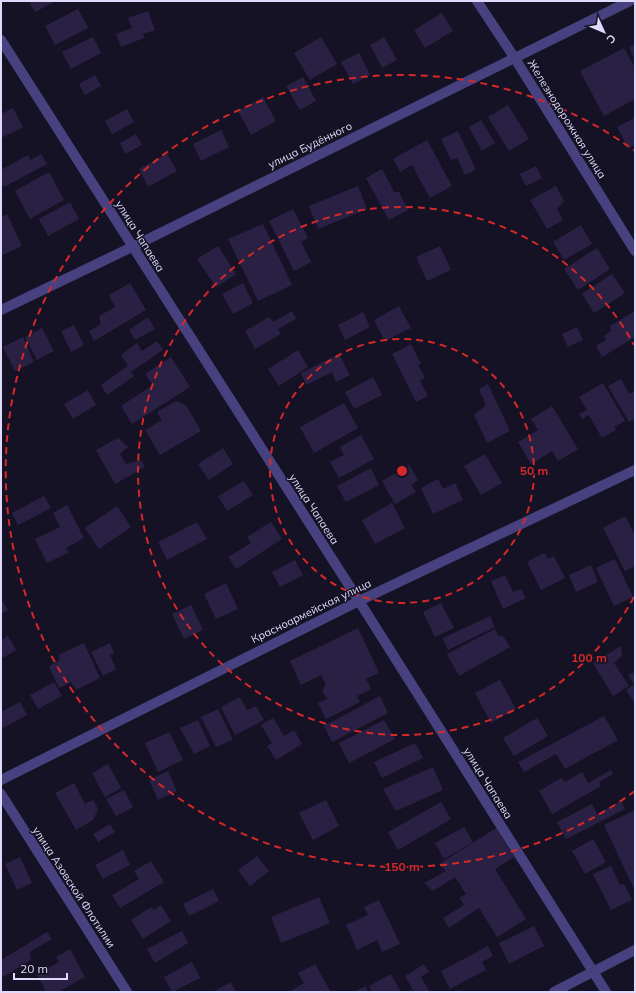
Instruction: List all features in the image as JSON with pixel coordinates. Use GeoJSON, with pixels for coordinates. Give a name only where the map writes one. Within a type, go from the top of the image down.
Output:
{"type":"FeatureCollection","features":[{"type":"Feature","properties":{"kind":"street","name":"Железнодорожная улица"},"geometry":{"type":"LineString","coordinates":[[477,1],[514,57],[635,251]]}},
{"type":"Feature","properties":{"kind":"street","name":"улица Будённого"},"geometry":{"type":"LineString","coordinates":[[1,310],[132,247],[630,1]]}},
{"type":"Feature","properties":{"kind":"street","name":"улица Чапаева"},"geometry":{"type":"LineString","coordinates":[[1,40],[359,601],[606,992]]}},
{"type":"Feature","properties":{"kind":"street","name":"Красноармейская улица"},"geometry":{"type":"LineString","coordinates":[[1,780],[359,601],[635,470]]}},
{"type":"Feature","properties":{"kind":"street","name":"улица Азовской Флотилии"},"geometry":{"type":"LineString","coordinates":[[1,794],[127,992]]}},
{"type":"Feature","properties":{"kind":"street"},"geometry":{"type":"LineString","coordinates":[[554,992],[635,950]]}},
{"type":"Feature","properties":{"kind":"building"},"geometry":{"type":"Polygon","coordinates":[[[29,1],[56,1],[35,12],[29,1]]]}},
{"type":"Feature","properties":{"kind":"building"},"geometry":{"type":"Polygon","coordinates":[[[78,9],[88,28],[55,45],[45,26],[78,9]]]}},
{"type":"Feature","properties":{"kind":"building"},"geometry":{"type":"Polygon","coordinates":[[[148,11],[155,30],[143,34],[144,38],[121,47],[116,34],[132,28],[128,18],[148,11]]]}},
{"type":"Feature","properties":{"kind":"building"},"geometry":{"type":"Polygon","coordinates":[[[442,13],[453,31],[425,48],[414,30],[442,13]]]}},
{"type":"Feature","properties":{"kind":"building"},"geometry":{"type":"Polygon","coordinates":[[[93,37],[101,53],[71,69],[62,52],[93,37]]]}},
{"type":"Feature","properties":{"kind":"building"},"geometry":{"type":"Polygon","coordinates":[[[321,37],[337,64],[310,80],[294,53],[321,37]]]}},
{"type":"Feature","properties":{"kind":"building"},"geometry":{"type":"Polygon","coordinates":[[[384,37],[397,60],[382,68],[370,45],[384,37]]]}},
{"type":"Feature","properties":{"kind":"building"},"geometry":{"type":"Polygon","coordinates":[[[635,44],[635,60],[629,47],[635,44]]]}},
{"type":"Feature","properties":{"kind":"building"},"geometry":{"type":"Polygon","coordinates":[[[624,48],[635,68],[635,99],[604,116],[580,71],[624,48]]]}},
{"type":"Feature","properties":{"kind":"building"},"geometry":{"type":"Polygon","coordinates":[[[359,53],[370,75],[353,84],[341,62],[359,53]]]}},
{"type":"Feature","properties":{"kind":"building"},"geometry":{"type":"Polygon","coordinates":[[[95,75],[101,86],[85,95],[79,84],[95,75]]]}},
{"type":"Feature","properties":{"kind":"building"},"geometry":{"type":"Polygon","coordinates":[[[303,77],[316,101],[300,110],[286,86],[303,77]]]}},
{"type":"Feature","properties":{"kind":"building"},"geometry":{"type":"Polygon","coordinates":[[[263,97],[276,121],[251,135],[238,111],[263,97]]]}},
{"type":"Feature","properties":{"kind":"building"},"geometry":{"type":"Polygon","coordinates":[[[508,105],[529,139],[509,151],[488,117],[508,105]]]}},
{"type":"Feature","properties":{"kind":"building"},"geometry":{"type":"Polygon","coordinates":[[[13,108],[23,127],[1,138],[1,114],[13,108]]]}},
{"type":"Feature","properties":{"kind":"building"},"geometry":{"type":"Polygon","coordinates":[[[127,109],[134,122],[112,134],[105,121],[127,109]]]}},
{"type":"Feature","properties":{"kind":"building"},"geometry":{"type":"Polygon","coordinates":[[[635,118],[635,145],[628,148],[617,127],[635,118]]]}},
{"type":"Feature","properties":{"kind":"building"},"geometry":{"type":"Polygon","coordinates":[[[481,120],[495,143],[482,151],[469,127],[481,120]]]}},
{"type":"Feature","properties":{"kind":"building"},"geometry":{"type":"Polygon","coordinates":[[[221,130],[229,147],[201,161],[193,144],[221,130]]]}},
{"type":"Feature","properties":{"kind":"building"},"geometry":{"type":"Polygon","coordinates":[[[458,131],[476,170],[465,175],[457,158],[451,160],[441,139],[458,131]]]}},
{"type":"Feature","properties":{"kind":"building"},"geometry":{"type":"Polygon","coordinates":[[[136,134],[142,145],[125,154],[120,143],[136,134]]]}},
{"type":"Feature","properties":{"kind":"building"},"geometry":{"type":"Polygon","coordinates":[[[427,140],[452,186],[430,198],[412,165],[400,172],[393,159],[427,140]]]}},
{"type":"Feature","properties":{"kind":"building"},"geometry":{"type":"Polygon","coordinates":[[[41,154],[47,164],[4,187],[1,182],[1,170],[28,155],[31,160],[41,154]]]}},
{"type":"Feature","properties":{"kind":"building"},"geometry":{"type":"Polygon","coordinates":[[[167,154],[177,171],[148,187],[139,169],[167,154]]]}},
{"type":"Feature","properties":{"kind":"building"},"geometry":{"type":"Polygon","coordinates":[[[536,166],[542,178],[526,186],[520,174],[536,166]]]}},
{"type":"Feature","properties":{"kind":"building"},"geometry":{"type":"Polygon","coordinates":[[[382,169],[394,192],[399,192],[408,210],[389,220],[366,178],[382,169]]]}},
{"type":"Feature","properties":{"kind":"building"},"geometry":{"type":"Polygon","coordinates":[[[49,172],[64,200],[30,219],[15,191],[49,172]]]}},
{"type":"Feature","properties":{"kind":"building"},"geometry":{"type":"Polygon","coordinates":[[[358,186],[367,209],[318,229],[309,206],[358,186]]]}},
{"type":"Feature","properties":{"kind":"building"},"geometry":{"type":"Polygon","coordinates":[[[556,186],[564,201],[557,209],[563,220],[547,229],[530,200],[556,186]]]}},
{"type":"Feature","properties":{"kind":"building"},"geometry":{"type":"Polygon","coordinates":[[[70,202],[79,219],[48,236],[39,219],[70,202]]]}},
{"type":"Feature","properties":{"kind":"building"},"geometry":{"type":"Polygon","coordinates":[[[293,209],[308,238],[301,242],[311,262],[294,271],[269,221],[293,209]]]}},
{"type":"Feature","properties":{"kind":"building"},"geometry":{"type":"Polygon","coordinates":[[[7,214],[22,246],[3,255],[1,251],[1,217],[7,214]]]}},
{"type":"Feature","properties":{"kind":"building"},"geometry":{"type":"Polygon","coordinates":[[[263,224],[292,285],[258,301],[228,239],[263,224]]]}},
{"type":"Feature","properties":{"kind":"building"},"geometry":{"type":"Polygon","coordinates":[[[581,225],[592,244],[564,260],[553,242],[581,225]]]}},
{"type":"Feature","properties":{"kind":"building"},"geometry":{"type":"Polygon","coordinates":[[[218,246],[236,274],[216,287],[197,259],[218,246]]]}},
{"type":"Feature","properties":{"kind":"building"},"geometry":{"type":"Polygon","coordinates":[[[440,246],[451,270],[427,281],[416,257],[440,246]]]}},
{"type":"Feature","properties":{"kind":"building"},"geometry":{"type":"Polygon","coordinates":[[[597,248],[610,269],[578,290],[564,269],[597,248]]]}},
{"type":"Feature","properties":{"kind":"building"},"geometry":{"type":"Polygon","coordinates":[[[612,274],[625,293],[594,313],[582,294],[612,274]]]}},
{"type":"Feature","properties":{"kind":"building"},"geometry":{"type":"Polygon","coordinates":[[[130,283],[146,310],[94,341],[89,331],[101,324],[99,316],[115,307],[109,295],[130,283]]]}},
{"type":"Feature","properties":{"kind":"building"},"geometry":{"type":"Polygon","coordinates":[[[243,283],[253,303],[233,314],[222,294],[243,283]]]}},
{"type":"Feature","properties":{"kind":"building"},"geometry":{"type":"Polygon","coordinates":[[[399,306],[411,328],[385,341],[374,320],[399,306]]]}},
{"type":"Feature","properties":{"kind":"building"},"geometry":{"type":"Polygon","coordinates":[[[292,311],[296,319],[278,329],[281,334],[255,349],[245,331],[269,317],[273,322],[292,311]]]}},
{"type":"Feature","properties":{"kind":"building"},"geometry":{"type":"Polygon","coordinates":[[[635,311],[635,337],[602,357],[596,346],[606,340],[604,336],[611,331],[610,326],[635,311]]]}},
{"type":"Feature","properties":{"kind":"building"},"geometry":{"type":"Polygon","coordinates":[[[363,312],[370,327],[345,340],[338,325],[363,312]]]}},
{"type":"Feature","properties":{"kind":"building"},"geometry":{"type":"Polygon","coordinates":[[[148,317],[155,329],[135,340],[129,330],[148,317]]]}},
{"type":"Feature","properties":{"kind":"building"},"geometry":{"type":"Polygon","coordinates":[[[74,325],[84,345],[71,352],[61,331],[74,325]]]}},
{"type":"Feature","properties":{"kind":"building"},"geometry":{"type":"Polygon","coordinates":[[[577,327],[583,340],[568,347],[562,334],[577,327]]]}},
{"type":"Feature","properties":{"kind":"building"},"geometry":{"type":"Polygon","coordinates":[[[42,328],[54,351],[37,360],[25,337],[42,328]]]}},
{"type":"Feature","properties":{"kind":"building"},"geometry":{"type":"Polygon","coordinates":[[[23,337],[34,362],[15,371],[3,347],[23,337]]]}},
{"type":"Feature","properties":{"kind":"building"},"geometry":{"type":"Polygon","coordinates":[[[157,341],[163,350],[131,372],[134,376],[107,395],[101,385],[128,366],[121,355],[137,343],[142,351],[157,341]]]}},
{"type":"Feature","properties":{"kind":"building"},"geometry":{"type":"Polygon","coordinates":[[[411,344],[421,364],[418,365],[425,378],[420,381],[428,396],[416,402],[392,354],[411,344]]]}},
{"type":"Feature","properties":{"kind":"building"},"geometry":{"type":"Polygon","coordinates":[[[298,350],[308,367],[279,386],[268,369],[298,350]]]}},
{"type":"Feature","properties":{"kind":"building"},"geometry":{"type":"Polygon","coordinates":[[[339,354],[350,375],[336,382],[332,372],[306,385],[301,373],[339,354]]]}},
{"type":"Feature","properties":{"kind":"building"},"geometry":{"type":"Polygon","coordinates":[[[171,357],[190,387],[132,424],[121,406],[153,385],[145,374],[171,357]]]}},
{"type":"Feature","properties":{"kind":"building"},"geometry":{"type":"Polygon","coordinates":[[[373,377],[382,395],[354,409],[345,392],[373,377]]]}},
{"type":"Feature","properties":{"kind":"building"},"geometry":{"type":"Polygon","coordinates":[[[621,379],[629,394],[635,391],[635,418],[629,422],[608,386],[621,379]]]}},
{"type":"Feature","properties":{"kind":"building"},"geometry":{"type":"Polygon","coordinates":[[[603,383],[625,421],[614,427],[616,430],[602,438],[589,415],[582,419],[579,414],[587,410],[579,397],[603,383]]]}},
{"type":"Feature","properties":{"kind":"building"},"geometry":{"type":"Polygon","coordinates":[[[488,384],[510,431],[487,443],[474,415],[486,405],[479,389],[488,384]]]}},
{"type":"Feature","properties":{"kind":"building"},"geometry":{"type":"Polygon","coordinates":[[[88,390],[96,405],[73,419],[64,404],[88,390]]]}},
{"type":"Feature","properties":{"kind":"building"},"geometry":{"type":"Polygon","coordinates":[[[176,401],[186,405],[201,431],[160,455],[145,430],[162,420],[157,412],[176,401]]]}},
{"type":"Feature","properties":{"kind":"building"},"geometry":{"type":"Polygon","coordinates":[[[344,403],[358,428],[314,453],[300,427],[344,403]]]}},
{"type":"Feature","properties":{"kind":"building"},"geometry":{"type":"Polygon","coordinates":[[[552,406],[578,449],[558,461],[552,451],[531,464],[518,442],[538,430],[531,419],[552,406]]]}},
{"type":"Feature","properties":{"kind":"building"},"geometry":{"type":"Polygon","coordinates":[[[361,435],[374,459],[339,478],[330,462],[344,455],[340,447],[361,435]]]}},
{"type":"Feature","properties":{"kind":"building"},"geometry":{"type":"Polygon","coordinates":[[[118,438],[128,447],[120,454],[126,464],[141,460],[145,467],[115,484],[96,450],[118,438]]]}},
{"type":"Feature","properties":{"kind":"building"},"geometry":{"type":"Polygon","coordinates":[[[223,448],[233,464],[209,480],[198,464],[223,448]]]}},
{"type":"Feature","properties":{"kind":"building"},"geometry":{"type":"Polygon","coordinates":[[[485,454],[502,483],[481,495],[464,466],[485,454]]]}},
{"type":"Feature","properties":{"kind":"building"},"geometry":{"type":"Polygon","coordinates":[[[409,465],[418,480],[411,485],[416,492],[395,504],[382,481],[409,465]]]}},
{"type":"Feature","properties":{"kind":"building"},"geometry":{"type":"Polygon","coordinates":[[[371,468],[379,485],[346,502],[337,486],[371,468]]]}},
{"type":"Feature","properties":{"kind":"building"},"geometry":{"type":"Polygon","coordinates":[[[438,479],[443,489],[455,483],[463,500],[433,514],[421,488],[438,479]]]}},
{"type":"Feature","properties":{"kind":"building"},"geometry":{"type":"Polygon","coordinates":[[[244,481],[253,495],[227,511],[218,496],[244,481]]]}},
{"type":"Feature","properties":{"kind":"building"},"geometry":{"type":"Polygon","coordinates":[[[44,496],[51,508],[18,525],[12,513],[44,496]]]}},
{"type":"Feature","properties":{"kind":"building"},"geometry":{"type":"Polygon","coordinates":[[[392,503],[405,528],[375,544],[362,520],[392,503]]]}},
{"type":"Feature","properties":{"kind":"building"},"geometry":{"type":"Polygon","coordinates":[[[67,505],[84,538],[66,548],[69,552],[47,563],[35,539],[60,527],[53,513],[67,505]]]}},
{"type":"Feature","properties":{"kind":"building"},"geometry":{"type":"Polygon","coordinates":[[[117,506],[131,527],[99,549],[85,528],[117,506]]]}},
{"type":"Feature","properties":{"kind":"building"},"geometry":{"type":"Polygon","coordinates":[[[625,516],[635,535],[635,566],[625,571],[603,528],[625,516]]]}},
{"type":"Feature","properties":{"kind":"building"},"geometry":{"type":"Polygon","coordinates":[[[197,522],[207,539],[167,560],[158,542],[197,522]]]}},
{"type":"Feature","properties":{"kind":"building"},"geometry":{"type":"Polygon","coordinates":[[[271,522],[282,539],[236,569],[228,557],[251,543],[247,537],[271,522]]]}},
{"type":"Feature","properties":{"kind":"building"},"geometry":{"type":"Polygon","coordinates":[[[544,553],[548,559],[554,556],[565,578],[541,590],[527,562],[544,553]]]}},
{"type":"Feature","properties":{"kind":"building"},"geometry":{"type":"Polygon","coordinates":[[[615,559],[633,597],[614,606],[596,568],[615,559]]]}},
{"type":"Feature","properties":{"kind":"building"},"geometry":{"type":"Polygon","coordinates":[[[295,560],[303,575],[280,587],[272,572],[295,560]]]}},
{"type":"Feature","properties":{"kind":"building"},"geometry":{"type":"Polygon","coordinates":[[[591,565],[598,582],[576,592],[569,575],[591,565]]]}},
{"type":"Feature","properties":{"kind":"building"},"geometry":{"type":"Polygon","coordinates":[[[505,575],[513,592],[521,589],[526,598],[503,609],[491,581],[505,575]]]}},
{"type":"Feature","properties":{"kind":"building"},"geometry":{"type":"Polygon","coordinates":[[[226,583],[238,609],[216,619],[204,594],[226,583]]]}},
{"type":"Feature","properties":{"kind":"building"},"geometry":{"type":"Polygon","coordinates":[[[3,601],[8,610],[1,614],[1,602],[3,601]]]}},
{"type":"Feature","properties":{"kind":"building"},"geometry":{"type":"Polygon","coordinates":[[[441,603],[454,628],[435,637],[423,612],[441,603]]]}},
{"type":"Feature","properties":{"kind":"building"},"geometry":{"type":"Polygon","coordinates":[[[191,605],[203,630],[184,639],[172,614],[191,605]]]}},
{"type":"Feature","properties":{"kind":"building"},"geometry":{"type":"Polygon","coordinates":[[[490,616],[495,627],[448,650],[443,638],[490,616]]]}},
{"type":"Feature","properties":{"kind":"building"},"geometry":{"type":"Polygon","coordinates":[[[358,628],[379,673],[366,679],[371,689],[357,696],[360,702],[326,719],[318,703],[327,699],[322,690],[326,685],[321,675],[301,685],[290,661],[358,628]]]}},
{"type":"Feature","properties":{"kind":"building"},"geometry":{"type":"Polygon","coordinates":[[[495,629],[498,636],[503,636],[510,647],[459,676],[447,654],[495,629]]]}},
{"type":"Feature","properties":{"kind":"building"},"geometry":{"type":"Polygon","coordinates":[[[8,636],[16,650],[1,659],[1,640],[8,636]]]}},
{"type":"Feature","properties":{"kind":"building"},"geometry":{"type":"Polygon","coordinates":[[[84,643],[100,678],[76,690],[71,682],[59,688],[49,666],[60,660],[58,655],[84,643]]]}},
{"type":"Feature","properties":{"kind":"building"},"geometry":{"type":"Polygon","coordinates":[[[110,643],[114,653],[110,655],[116,669],[103,676],[91,652],[110,643]]]}},
{"type":"Feature","properties":{"kind":"building"},"geometry":{"type":"Polygon","coordinates":[[[621,646],[622,655],[614,663],[629,686],[613,696],[593,663],[621,646]]]}},
{"type":"Feature","properties":{"kind":"building"},"geometry":{"type":"Polygon","coordinates":[[[635,672],[634,702],[626,690],[634,684],[628,675],[635,672]]]}},
{"type":"Feature","properties":{"kind":"building"},"geometry":{"type":"Polygon","coordinates":[[[500,680],[516,709],[491,723],[475,693],[500,680]]]}},
{"type":"Feature","properties":{"kind":"building"},"geometry":{"type":"Polygon","coordinates":[[[54,682],[62,696],[38,709],[30,695],[54,682]]]}},
{"type":"Feature","properties":{"kind":"building"},"geometry":{"type":"Polygon","coordinates":[[[380,696],[388,713],[332,742],[324,726],[380,696]]]}},
{"type":"Feature","properties":{"kind":"building"},"geometry":{"type":"Polygon","coordinates":[[[240,697],[247,710],[256,706],[264,720],[235,735],[221,707],[240,697]]]}},
{"type":"Feature","properties":{"kind":"building"},"geometry":{"type":"Polygon","coordinates":[[[20,702],[27,715],[3,728],[1,723],[1,712],[20,702]]]}},
{"type":"Feature","properties":{"kind":"building"},"geometry":{"type":"Polygon","coordinates":[[[218,709],[233,740],[216,747],[201,717],[218,709]]]}},
{"type":"Feature","properties":{"kind":"building"},"geometry":{"type":"Polygon","coordinates":[[[604,716],[618,740],[565,769],[556,754],[524,772],[518,762],[604,716]]]}},
{"type":"Feature","properties":{"kind":"building"},"geometry":{"type":"Polygon","coordinates":[[[273,718],[284,736],[294,730],[302,744],[276,760],[267,746],[272,743],[261,725],[273,718]]]}},
{"type":"Feature","properties":{"kind":"building"},"geometry":{"type":"Polygon","coordinates":[[[537,718],[548,736],[514,756],[503,738],[537,718]]]}},
{"type":"Feature","properties":{"kind":"building"},"geometry":{"type":"Polygon","coordinates":[[[198,720],[210,746],[194,754],[180,728],[198,720]]]}},
{"type":"Feature","properties":{"kind":"building"},"geometry":{"type":"Polygon","coordinates":[[[384,720],[395,739],[349,763],[339,743],[384,720]]]}},
{"type":"Feature","properties":{"kind":"building"},"geometry":{"type":"Polygon","coordinates":[[[169,732],[183,760],[158,772],[145,743],[169,732]]]}},
{"type":"Feature","properties":{"kind":"building"},"geometry":{"type":"Polygon","coordinates":[[[415,743],[423,758],[382,778],[374,762],[415,743]]]}},
{"type":"Feature","properties":{"kind":"building"},"geometry":{"type":"Polygon","coordinates":[[[108,764],[121,788],[105,797],[92,773],[108,764]]]}},
{"type":"Feature","properties":{"kind":"building"},"geometry":{"type":"Polygon","coordinates":[[[433,767],[443,790],[396,811],[383,789],[433,767]]]}},
{"type":"Feature","properties":{"kind":"building"},"geometry":{"type":"Polygon","coordinates":[[[611,770],[613,774],[599,782],[601,786],[552,814],[539,791],[561,778],[565,782],[582,772],[588,783],[611,770]]]}},
{"type":"Feature","properties":{"kind":"building"},"geometry":{"type":"Polygon","coordinates":[[[168,771],[177,791],[158,800],[149,780],[168,771]]]}},
{"type":"Feature","properties":{"kind":"building"},"geometry":{"type":"Polygon","coordinates":[[[74,783],[85,804],[93,800],[98,809],[93,820],[76,830],[55,793],[74,783]]]}},
{"type":"Feature","properties":{"kind":"building"},"geometry":{"type":"Polygon","coordinates":[[[124,790],[133,807],[116,816],[106,799],[124,790]]]}},
{"type":"Feature","properties":{"kind":"building"},"geometry":{"type":"Polygon","coordinates":[[[326,800],[339,826],[313,840],[299,813],[326,800]]]}},
{"type":"Feature","properties":{"kind":"building"},"geometry":{"type":"Polygon","coordinates":[[[621,801],[625,809],[566,839],[557,822],[592,804],[597,814],[621,801]]]}},
{"type":"Feature","properties":{"kind":"building"},"geometry":{"type":"Polygon","coordinates":[[[441,802],[451,819],[398,850],[388,832],[441,802]]]}},
{"type":"Feature","properties":{"kind":"building"},"geometry":{"type":"Polygon","coordinates":[[[635,810],[635,891],[604,825],[635,810]]]}},
{"type":"Feature","properties":{"kind":"building"},"geometry":{"type":"Polygon","coordinates":[[[110,824],[115,832],[98,842],[93,834],[110,824]]]}},
{"type":"Feature","properties":{"kind":"building"},"geometry":{"type":"Polygon","coordinates":[[[464,827],[473,842],[444,859],[435,843],[464,827]]]}},
{"type":"Feature","properties":{"kind":"building"},"geometry":{"type":"Polygon","coordinates":[[[496,828],[514,857],[495,869],[526,919],[497,937],[479,908],[449,928],[443,918],[464,905],[459,898],[466,894],[455,877],[433,891],[424,883],[446,871],[439,864],[496,828]]]}},
{"type":"Feature","properties":{"kind":"building"},"geometry":{"type":"Polygon","coordinates":[[[593,839],[606,862],[585,874],[572,851],[593,839]]]}},
{"type":"Feature","properties":{"kind":"building"},"geometry":{"type":"Polygon","coordinates":[[[123,850],[130,865],[103,879],[95,865],[123,850]]]}},
{"type":"Feature","properties":{"kind":"building"},"geometry":{"type":"Polygon","coordinates":[[[257,856],[269,871],[250,886],[238,870],[257,856]]]}},
{"type":"Feature","properties":{"kind":"building"},"geometry":{"type":"Polygon","coordinates":[[[20,857],[32,883],[17,890],[5,864],[20,857]]]}},
{"type":"Feature","properties":{"kind":"building"},"geometry":{"type":"Polygon","coordinates":[[[151,861],[164,882],[120,908],[112,895],[139,879],[134,871],[151,861]]]}},
{"type":"Feature","properties":{"kind":"building"},"geometry":{"type":"Polygon","coordinates":[[[611,866],[620,885],[624,884],[632,900],[611,910],[593,874],[611,866]]]}},
{"type":"Feature","properties":{"kind":"building"},"geometry":{"type":"Polygon","coordinates":[[[213,889],[219,901],[189,916],[183,904],[213,889]]]}},
{"type":"Feature","properties":{"kind":"building"},"geometry":{"type":"Polygon","coordinates":[[[319,897],[330,923],[281,943],[271,917],[319,897]]]}},
{"type":"Feature","properties":{"kind":"building"},"geometry":{"type":"Polygon","coordinates":[[[379,900],[400,944],[382,952],[377,940],[357,950],[346,925],[368,915],[364,907],[379,900]]]}},
{"type":"Feature","properties":{"kind":"building"},"geometry":{"type":"Polygon","coordinates":[[[161,905],[171,921],[143,939],[131,920],[151,907],[154,910],[161,905]]]}},
{"type":"Feature","properties":{"kind":"building"},"geometry":{"type":"Polygon","coordinates":[[[534,926],[544,946],[509,964],[499,943],[534,926]]]}},
{"type":"Feature","properties":{"kind":"building"},"geometry":{"type":"Polygon","coordinates":[[[182,931],[188,943],[155,963],[147,949],[182,931]]]}},
{"type":"Feature","properties":{"kind":"building"},"geometry":{"type":"Polygon","coordinates":[[[47,932],[52,939],[30,952],[31,960],[1,978],[1,960],[47,932]]]}},
{"type":"Feature","properties":{"kind":"building"},"geometry":{"type":"Polygon","coordinates":[[[488,946],[493,956],[482,962],[486,970],[450,989],[441,971],[488,946]]]}},
{"type":"Feature","properties":{"kind":"building"},"geometry":{"type":"Polygon","coordinates":[[[70,949],[85,977],[58,992],[46,992],[37,974],[59,962],[56,957],[70,949]]]}},
{"type":"Feature","properties":{"kind":"building"},"geometry":{"type":"Polygon","coordinates":[[[192,962],[200,978],[172,992],[164,977],[192,962]]]}},
{"type":"Feature","properties":{"kind":"building"},"geometry":{"type":"Polygon","coordinates":[[[315,964],[331,992],[293,992],[292,990],[304,983],[298,973],[315,964]]]}},
{"type":"Feature","properties":{"kind":"building"},"geometry":{"type":"Polygon","coordinates":[[[424,964],[429,972],[421,977],[430,992],[414,992],[405,976],[424,964]]]}},
{"type":"Feature","properties":{"kind":"building"},"geometry":{"type":"Polygon","coordinates":[[[391,974],[401,992],[372,992],[369,986],[391,974]]]}},
{"type":"Feature","properties":{"kind":"building"},"geometry":{"type":"Polygon","coordinates":[[[231,982],[236,992],[213,992],[231,982]]]}},
{"type":"Feature","properties":{"kind":"building"},"geometry":{"type":"Polygon","coordinates":[[[366,986],[368,992],[354,992],[366,986]]]}}]}
